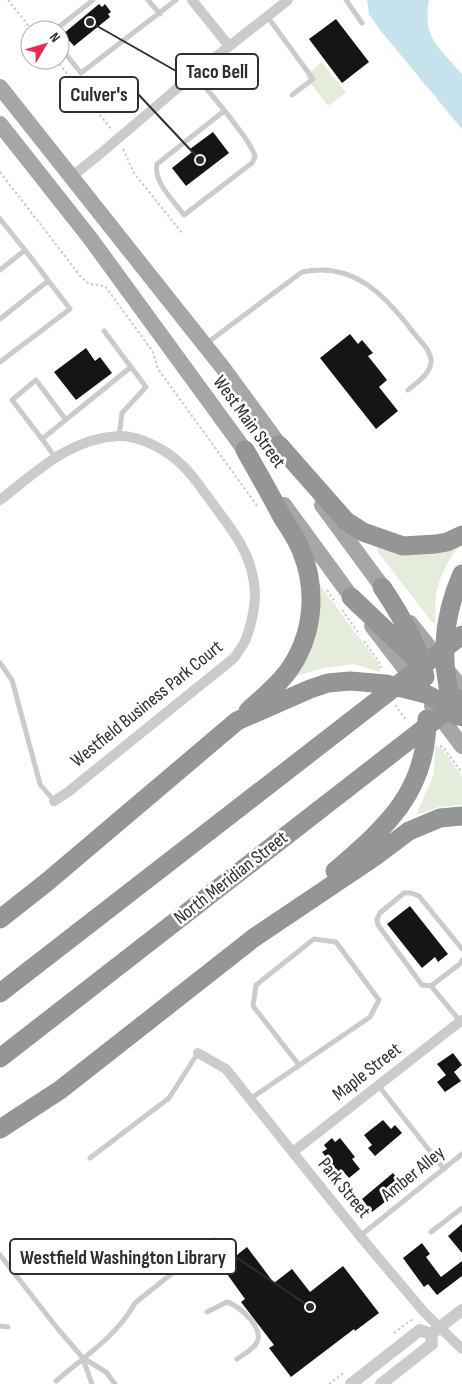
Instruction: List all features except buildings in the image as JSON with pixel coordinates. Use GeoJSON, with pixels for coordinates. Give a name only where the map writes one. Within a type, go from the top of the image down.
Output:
{"type":"FeatureCollection","features":[{"type":"Feature","properties":{"kind":"highway"},"geometry":{"type":"LineString","coordinates":[[279,446],[346,521],[363,532],[381,540],[403,546],[447,542],[462,534]]}},
{"type":"Feature","properties":{"kind":"highway"},"geometry":{"type":"LineString","coordinates":[[0,919],[47,882],[237,721],[291,667],[303,643],[311,613],[312,590],[310,576],[301,550],[245,450]]}},
{"type":"Feature","properties":{"kind":"highway"},"geometry":{"type":"LineString","coordinates":[[457,696],[446,623],[452,596],[462,574]]}},
{"type":"Feature","properties":{"kind":"highway"},"geometry":{"type":"LineString","coordinates":[[300,905],[394,816],[406,799],[415,779],[427,740],[422,664],[405,626],[382,587]]}},
{"type":"Feature","properties":{"kind":"highway"},"geometry":{"type":"LineString","coordinates":[[351,596],[457,696]]}},
{"type":"Feature","properties":{"kind":"highway"},"geometry":{"type":"LineString","coordinates":[[0,993],[462,635]]}},
{"type":"Feature","properties":{"kind":"highway"},"geometry":{"type":"LineString","coordinates":[[237,721],[310,688],[340,682],[371,682],[425,695],[446,704],[457,696]]}},
{"type":"Feature","properties":{"kind":"highway","name":"North Meridian Street"},"geometry":{"type":"LineString","coordinates":[[0,1058],[387,757],[457,696]]}},
{"type":"Feature","properties":{"kind":"highway"},"geometry":{"type":"LineString","coordinates":[[0,1129],[60,1090],[300,905],[410,831],[440,818],[462,816]]}},
{"type":"Feature","properties":{"kind":"main road","name":"West Main Street"},"geometry":{"type":"LineString","coordinates":[[0,88],[204,344],[382,587],[457,696]]}},
{"type":"Feature","properties":{"kind":"main road","name":"West Main Street"},"geometry":{"type":"LineString","coordinates":[[0,124],[90,238],[462,746]]}},
{"type":"Feature","properties":{"kind":"street"},"geometry":{"type":"LineString","coordinates":[[192,0],[229,46]]}},
{"type":"Feature","properties":{"kind":"street"},"geometry":{"type":"LineString","coordinates":[[71,177],[194,74],[288,0]]}},
{"type":"Feature","properties":{"kind":"street","name":"Westfield Business Park Court"},"geometry":{"type":"LineString","coordinates":[[0,500],[55,457],[69,449],[92,440],[120,436],[145,441],[164,450],[182,465],[240,541],[250,562],[255,585],[251,622],[246,640],[234,658],[68,792],[54,801]]}},
{"type":"Feature","properties":{"kind":"street","name":"Maple Street"},"geometry":{"type":"LineString","coordinates":[[293,1152],[461,1021]]}},
{"type":"Feature","properties":{"kind":"street","name":"Park Street"},"geometry":{"type":"LineString","coordinates":[[198,1053],[226,1069],[360,1236],[424,1312],[436,1331],[462,1349]]}},
{"type":"Feature","properties":{"kind":"street"},"geometry":{"type":"LineString","coordinates":[[381,1384],[432,1344],[436,1331],[462,1310]]}},
{"type":"Feature","properties":{"kind":"street"},"geometry":{"type":"LineString","coordinates":[[351,1384],[420,1330],[436,1331]]}},
{"type":"Feature","properties":{"kind":"lane"},"geometry":{"type":"LineString","coordinates":[[68,20],[93,0]]}},
{"type":"Feature","properties":{"kind":"lane"},"geometry":{"type":"LineString","coordinates":[[148,0],[160,14]]}},
{"type":"Feature","properties":{"kind":"lane"},"geometry":{"type":"LineString","coordinates":[[70,59],[82,73],[176,0]]}},
{"type":"Feature","properties":{"kind":"lane"},"geometry":{"type":"LineString","coordinates":[[346,0],[362,23]]}},
{"type":"Feature","properties":{"kind":"lane"},"geometry":{"type":"LineString","coordinates":[[267,16],[313,79],[292,95]]}},
{"type":"Feature","properties":{"kind":"lane"},"geometry":{"type":"LineString","coordinates":[[194,74],[224,111],[255,152],[255,160],[184,215],[159,180],[156,169],[157,164],[224,111]]}},
{"type":"Feature","properties":{"kind":"lane"},"geometry":{"type":"LineString","coordinates":[[0,219],[70,309],[0,362]]}},
{"type":"Feature","properties":{"kind":"lane"},"geometry":{"type":"LineString","coordinates":[[0,270],[25,250]]}},
{"type":"Feature","properties":{"kind":"lane"},"geometry":{"type":"LineString","coordinates":[[204,344],[302,272],[318,269],[346,273],[369,285],[386,301],[406,322],[430,354],[431,362],[428,372],[408,390]]}},
{"type":"Feature","properties":{"kind":"lane"},"geometry":{"type":"LineString","coordinates":[[0,319],[48,280]]}},
{"type":"Feature","properties":{"kind":"lane"},"geometry":{"type":"LineString","coordinates":[[104,331],[146,387],[122,413],[120,436]]}},
{"type":"Feature","properties":{"kind":"lane"},"geometry":{"type":"LineString","coordinates":[[42,439],[131,367]]}},
{"type":"Feature","properties":{"kind":"lane"},"geometry":{"type":"LineString","coordinates":[[55,457],[12,400],[36,380],[66,420]]}},
{"type":"Feature","properties":{"kind":"lane"},"geometry":{"type":"LineString","coordinates":[[0,663],[12,680],[40,784],[54,801]]}},
{"type":"Feature","properties":{"kind":"lane"},"geometry":{"type":"LineString","coordinates":[[461,1021],[431,986],[422,985],[378,925],[376,919],[380,913],[404,893],[411,893],[419,896],[462,949]]}},
{"type":"Feature","properties":{"kind":"lane"},"geometry":{"type":"LineString","coordinates":[[250,1098],[299,1065],[370,1017],[379,1000],[336,942],[314,939],[256,985],[253,1006],[299,1065]]}},
{"type":"Feature","properties":{"kind":"lane"},"geometry":{"type":"LineString","coordinates":[[431,986],[461,963],[462,960]]}},
{"type":"Feature","properties":{"kind":"lane"},"geometry":{"type":"LineString","coordinates":[[90,1158],[169,1098],[198,1053]]}},
{"type":"Feature","properties":{"kind":"lane"},"geometry":{"type":"LineString","coordinates":[[378,1085],[444,1169]]}},
{"type":"Feature","properties":{"kind":"lane","name":"Amber Alley"},"geometry":{"type":"LineString","coordinates":[[360,1236],[462,1154]]}},
{"type":"Feature","properties":{"kind":"lane"},"geometry":{"type":"LineString","coordinates":[[431,1232],[462,1208]]}},
{"type":"Feature","properties":{"kind":"lane"},"geometry":{"type":"LineString","coordinates":[[56,1381],[113,1335],[128,1316],[135,1303],[214,1240]]}},
{"type":"Feature","properties":{"kind":"lane"},"geometry":{"type":"LineString","coordinates":[[0,1255],[83,1358],[106,1372],[115,1384]]}},
{"type":"Feature","properties":{"kind":"lane"},"geometry":{"type":"LineString","coordinates":[[207,1312],[226,1302],[236,1305],[256,1328],[259,1336],[256,1344],[237,1359]]}},
{"type":"Feature","properties":{"kind":"lane"},"geometry":{"type":"LineString","coordinates":[[0,1326],[8,1327]]}},
{"type":"Feature","properties":{"kind":"lane"},"geometry":{"type":"LineString","coordinates":[[83,1358],[92,1384]]}},
{"type":"Feature","properties":{"kind":"path"},"geometry":{"type":"LineString","coordinates":[[8,0],[24,20]]}},
{"type":"Feature","properties":{"kind":"path"},"geometry":{"type":"LineString","coordinates":[[0,172],[81,277],[90,284],[105,286]]}},
{"type":"Feature","properties":{"kind":"green space"},"geometry":{"type":"Polygon","coordinates":[[[322,62],[346,93],[328,106],[305,76],[322,62]]]}},
{"type":"Feature","properties":{"kind":"green space"},"geometry":{"type":"Polygon","coordinates":[[[377,545],[397,552],[407,553],[459,547],[451,557],[439,582],[436,595],[435,623],[432,622],[377,551],[377,545]]]}},
{"type":"Feature","properties":{"kind":"green space"},"geometry":{"type":"Polygon","coordinates":[[[317,578],[320,585],[378,663],[381,672],[353,664],[325,668],[295,676],[317,578]]]}},
{"type":"Feature","properties":{"kind":"green space"},"geometry":{"type":"Polygon","coordinates":[[[435,745],[442,749],[462,776],[462,805],[439,807],[416,815],[434,774],[435,745]]]}},
{"type":"Feature","properties":{"kind":"water"},"geometry":{"type":"Polygon","coordinates":[[[367,0],[429,0],[428,24],[434,42],[462,74],[462,129],[380,30],[369,14],[367,0]]]}},
{"type":"Feature","properties":{"kind":"place","name":"Taco Bell"},"geometry":{"type":"Point","coordinates":[90,22]}},
{"type":"Feature","properties":{"kind":"place","name":"Culver's"},"geometry":{"type":"Point","coordinates":[200,160]}},
{"type":"Feature","properties":{"kind":"place","name":"Westfield Washington Library"},"geometry":{"type":"Point","coordinates":[310,1307]}}]}
